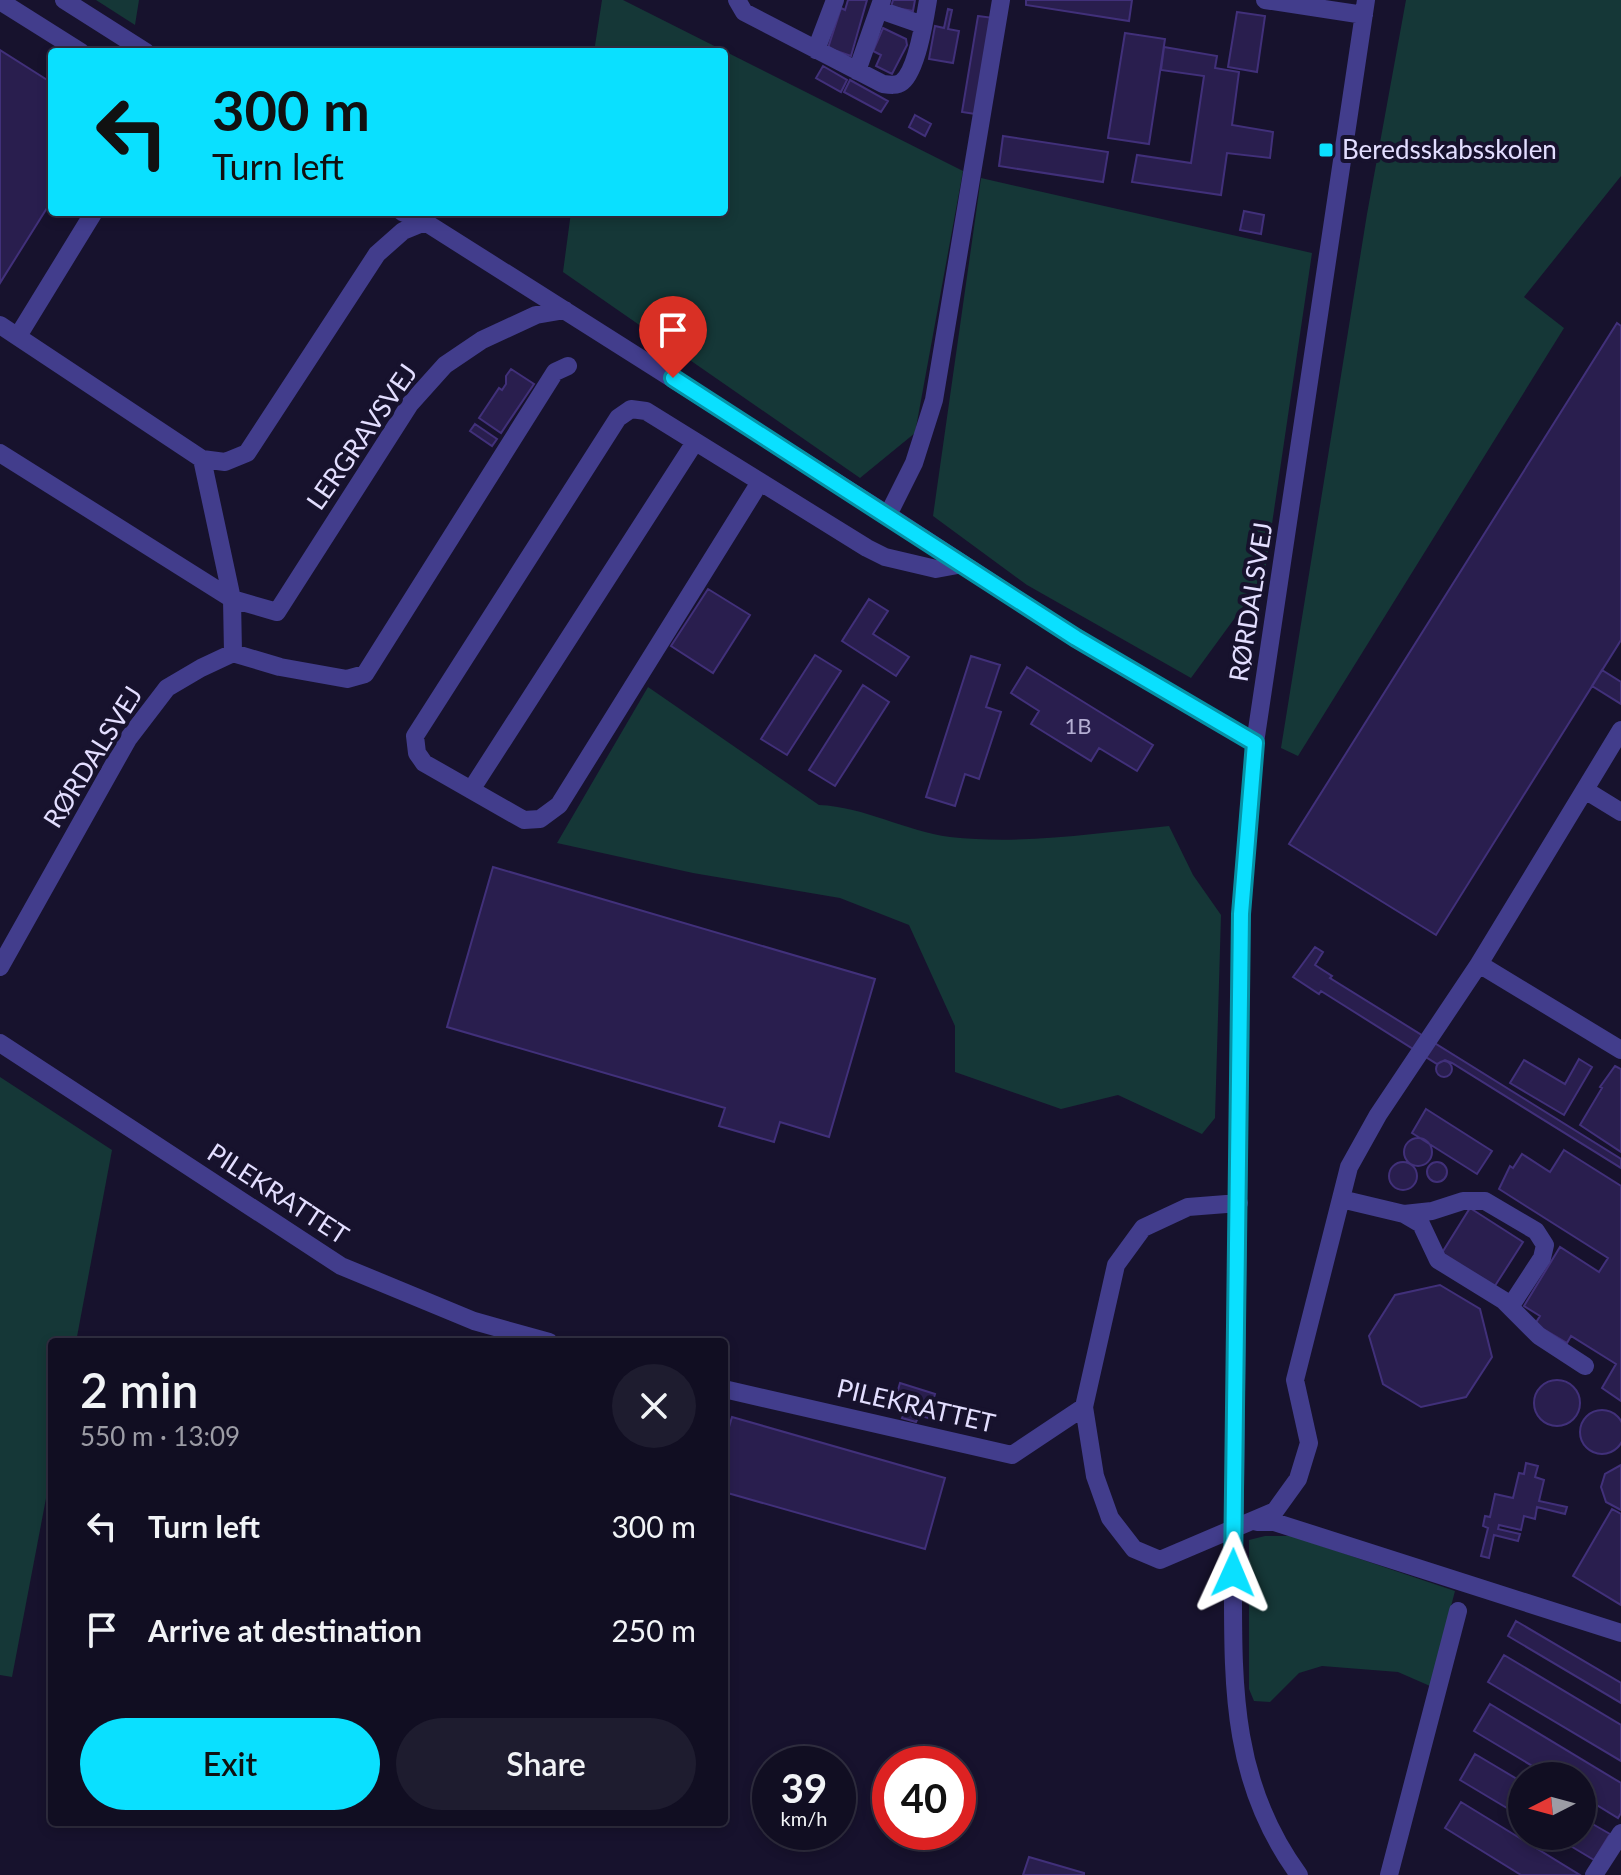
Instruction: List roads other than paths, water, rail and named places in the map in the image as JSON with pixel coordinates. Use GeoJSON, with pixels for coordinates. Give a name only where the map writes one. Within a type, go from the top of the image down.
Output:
{"type":"FeatureCollection","features":[{"type":"Feature","properties":{"kind":"street"},"geometry":{"type":"LineString","coordinates":[[64,0],[140,48]]}},
{"type":"Feature","properties":{"kind":"street"},"geometry":{"type":"LineString","coordinates":[[737,0],[744,12],[883,84],[894,85],[903,81],[910,71],[928,0]]}},
{"type":"Feature","properties":{"kind":"street"},"geometry":{"type":"LineString","coordinates":[[816,50],[835,0]]}},
{"type":"Feature","properties":{"kind":"street"},"geometry":{"type":"LineString","coordinates":[[888,515],[914,463],[934,400],[1001,0]]}},
{"type":"Feature","properties":{"kind":"street"},"geometry":{"type":"LineString","coordinates":[[1265,0],[1365,8]]}},
{"type":"Feature","properties":{"kind":"street"},"geometry":{"type":"LineString","coordinates":[[0,1],[75,48]]}},
{"type":"Feature","properties":{"kind":"street"},"geometry":{"type":"LineString","coordinates":[[857,71],[881,5],[923,25]]}},
{"type":"Feature","properties":{"kind":"street","name":"RØRDALSVEJ"},"geometry":{"type":"LineString","coordinates":[[1299,1875],[1262,1810],[1243,1748],[1233,1679],[1241,914],[1255,743],[1365,8]]}},
{"type":"Feature","properties":{"kind":"street"},"geometry":{"type":"LineString","coordinates":[[18,336],[92,216]]}},
{"type":"Feature","properties":{"kind":"street"},"geometry":{"type":"LineString","coordinates":[[411,216],[888,515],[1076,638],[1255,743]]}},
{"type":"Feature","properties":{"kind":"street"},"geometry":{"type":"LineString","coordinates":[[0,325],[202,459],[225,462],[247,453],[377,254],[403,231],[425,222]]}},
{"type":"Feature","properties":{"kind":"street","name":"LERGRAVSVEJ"},"geometry":{"type":"LineString","coordinates":[[0,453],[232,599],[277,612],[410,404],[445,365],[482,340],[536,315],[565,310]]}},
{"type":"Feature","properties":{"kind":"street"},"geometry":{"type":"LineString","coordinates":[[202,459],[232,599],[233,653],[280,667],[347,679],[365,674],[555,372],[568,366]]}},
{"type":"Feature","properties":{"kind":"street"},"geometry":{"type":"LineString","coordinates":[[760,482],[559,805],[540,819],[524,820],[424,763],[417,753],[415,736],[609,431],[618,418],[631,409],[646,411],[885,557],[936,569],[963,564]]}},
{"type":"Feature","properties":{"kind":"street"},"geometry":{"type":"LineString","coordinates":[[471,790],[695,442]]}},
{"type":"Feature","properties":{"kind":"street","name":"RØRDALSVEJ"},"geometry":{"type":"LineString","coordinates":[[0,967],[128,739],[167,688],[233,653]]}},
{"type":"Feature","properties":{"kind":"street"},"geometry":{"type":"LineString","coordinates":[[1239,1203],[1188,1207],[1143,1228],[1116,1265],[1084,1407],[1095,1476],[1110,1518],[1134,1549],[1160,1560],[1275,1511],[1298,1479],[1309,1443],[1295,1380],[1349,1167],[1378,1115],[1479,964],[1621,730]]}},
{"type":"Feature","properties":{"kind":"street"},"geometry":{"type":"LineString","coordinates":[[1585,790],[1621,812]]}},
{"type":"Feature","properties":{"kind":"street"},"geometry":{"type":"LineString","coordinates":[[1479,964],[1621,1050]]}},
{"type":"Feature","properties":{"kind":"street","name":"PILEKRATTET"},"geometry":{"type":"LineString","coordinates":[[3,1051],[341,1266],[474,1321],[535,1338]]}},
{"type":"Feature","properties":{"kind":"street"},"geometry":{"type":"LineString","coordinates":[[1341,1199],[1404,1214],[1421,1224],[1438,1260],[1503,1300],[1539,1336],[1585,1366]]}},
{"type":"Feature","properties":{"kind":"street"},"geometry":{"type":"LineString","coordinates":[[1404,1214],[1432,1211],[1463,1201],[1485,1201],[1536,1231],[1545,1245],[1542,1258],[1510,1307]]}},
{"type":"Feature","properties":{"kind":"street","name":"PILEKRATTET"},"geometry":{"type":"LineString","coordinates":[[728,1390],[1012,1455],[1084,1407]]}},
{"type":"Feature","properties":{"kind":"street"},"geometry":{"type":"LineString","coordinates":[[1252,1521],[1274,1522],[1621,1633]]}},
{"type":"Feature","properties":{"kind":"street"},"geometry":{"type":"LineString","coordinates":[[1389,1875],[1458,1611]]}},
{"type":"Feature","properties":{"kind":"street"},"geometry":{"type":"LineString","coordinates":[[1594,1875],[1621,1833]]}},
{"type":"Feature","properties":{"kind":"place","name":"Beredsskabsskolen"},"geometry":{"type":"Point","coordinates":[1326,150]}}]}
